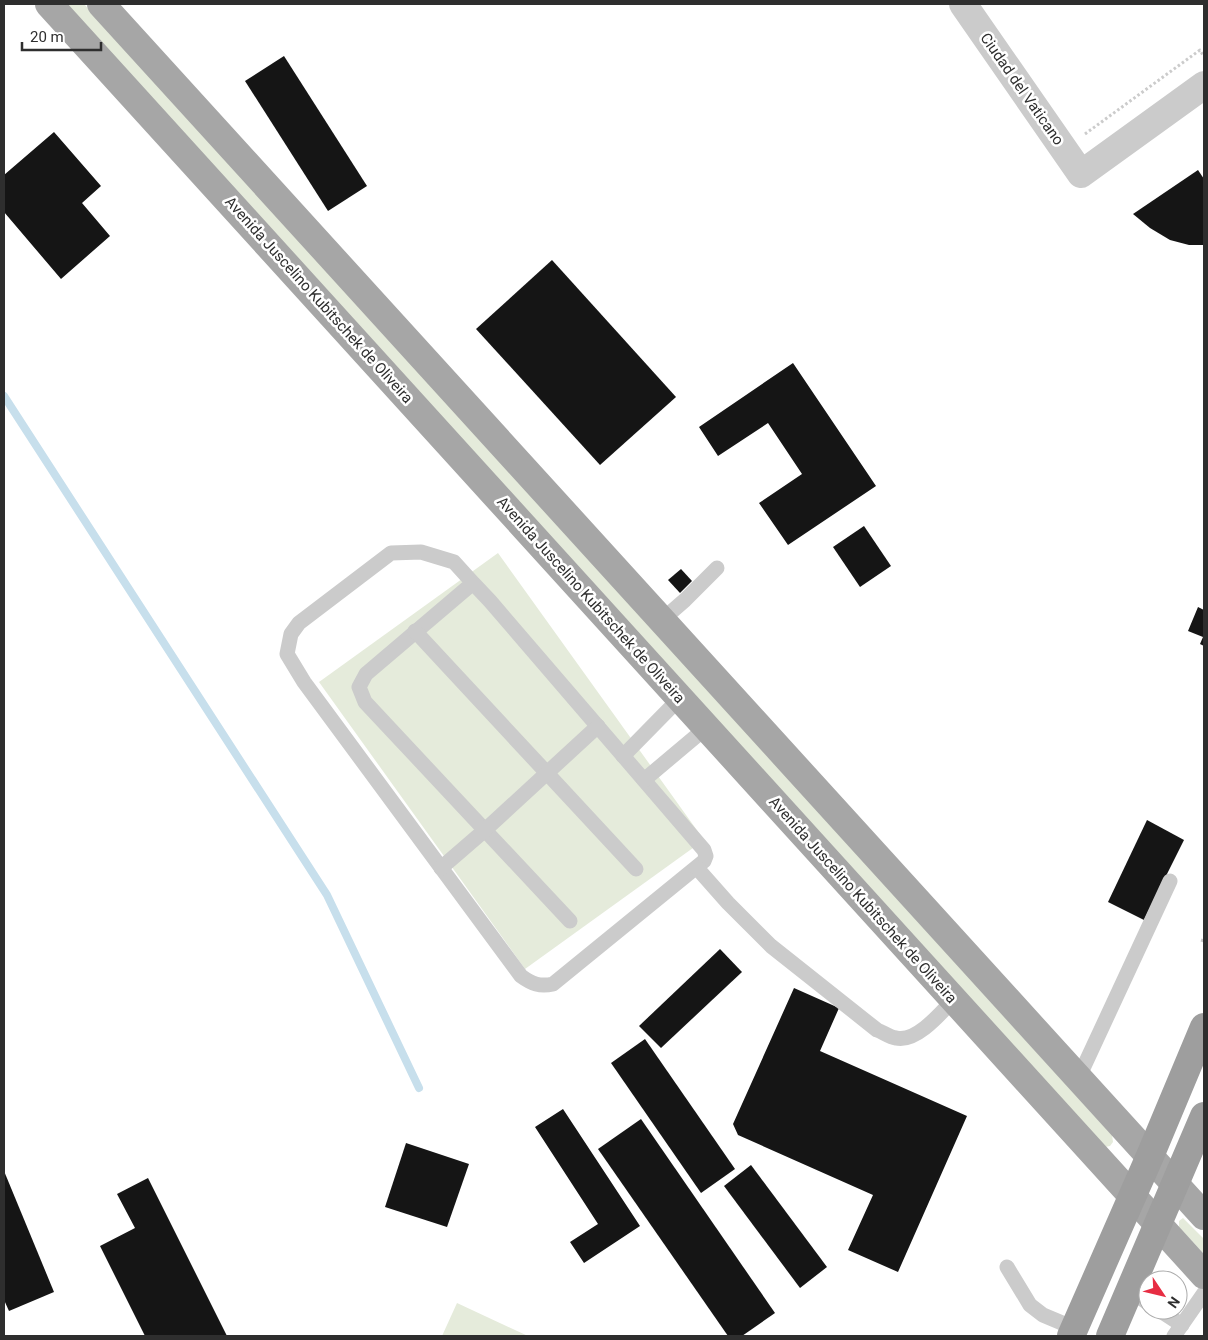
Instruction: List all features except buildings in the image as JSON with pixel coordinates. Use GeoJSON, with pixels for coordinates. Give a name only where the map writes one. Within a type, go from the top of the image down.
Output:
{"type":"FeatureCollection","features":[{"type":"Feature","properties":{"kind":"highway"},"geometry":{"type":"LineString","coordinates":[[1073,1332],[1146,1212],[1164,1171],[1204,1027]]}},
{"type":"Feature","properties":{"kind":"highway"},"geometry":{"type":"LineString","coordinates":[[1141,1270],[1146,1212],[1164,1171],[1204,1116]]}},
{"type":"Feature","properties":{"kind":"highway"},"geometry":{"type":"LineString","coordinates":[[1110,1336],[1138,1298]]}},
{"type":"Feature","properties":{"kind":"main road","name":"Avenida Juscelino Kubitschek de Oliveira"},"geometry":{"type":"LineString","coordinates":[[49,4],[1204,1275]]}},
{"type":"Feature","properties":{"kind":"main road"},"geometry":{"type":"LineString","coordinates":[[100,4],[1204,1216]]}},
{"type":"Feature","properties":{"kind":"main road"},"geometry":{"type":"LineString","coordinates":[[148,112],[175,86]]}},
{"type":"Feature","properties":{"kind":"main road"},"geometry":{"type":"LineString","coordinates":[[809,839],[839,814]]}},
{"type":"Feature","properties":{"kind":"street","name":"Ciudad del Vaticano"},"geometry":{"type":"LineString","coordinates":[[963,4],[1081,174],[1204,85]]}},
{"type":"Feature","properties":{"kind":"lane"},"geometry":{"type":"LineString","coordinates":[[421,552],[454,562],[598,726],[704,850],[706,856],[697,868],[553,984],[544,986],[532,984],[521,976],[304,682],[287,654],[291,634],[299,623],[391,553],[421,552]]}},
{"type":"Feature","properties":{"kind":"lane"},"geometry":{"type":"LineString","coordinates":[[662,620],[717,568]]}},
{"type":"Feature","properties":{"kind":"lane"},"geometry":{"type":"LineString","coordinates":[[473,583],[366,674],[359,687],[365,702],[570,921]]}},
{"type":"Feature","properties":{"kind":"lane"},"geometry":{"type":"LineString","coordinates":[[415,631],[636,869]]}},
{"type":"Feature","properties":{"kind":"lane"},"geometry":{"type":"LineString","coordinates":[[623,756],[680,698]]}},
{"type":"Feature","properties":{"kind":"lane"},"geometry":{"type":"LineString","coordinates":[[441,868],[598,726]]}},
{"type":"Feature","properties":{"kind":"lane"},"geometry":{"type":"LineString","coordinates":[[644,780],[706,727]]}},
{"type":"Feature","properties":{"kind":"lane"},"geometry":{"type":"LineString","coordinates":[[697,868],[728,904],[771,946],[877,1030],[895,1038],[907,1039],[930,1023],[954,999]]}},
{"type":"Feature","properties":{"kind":"lane"},"geometry":{"type":"LineString","coordinates":[[1079,1077],[1170,881]]}},
{"type":"Feature","properties":{"kind":"lane"},"geometry":{"type":"LineString","coordinates":[[1007,1267],[1030,1305],[1043,1315],[1073,1332]]}},
{"type":"Feature","properties":{"kind":"lane"},"geometry":{"type":"LineString","coordinates":[[1168,1320],[1178,1331],[1204,1293]]}},
{"type":"Feature","properties":{"kind":"path"},"geometry":{"type":"LineString","coordinates":[[1080,132],[1086,134],[1200,50],[1203,55]]}},
{"type":"Feature","properties":{"kind":"green space"},"geometry":{"type":"Polygon","coordinates":[[[65,4],[84,4],[1112,1135],[1113,1142],[1110,1146],[1105,1147],[65,4]]]}},
{"type":"Feature","properties":{"kind":"green space"},"geometry":{"type":"Polygon","coordinates":[[[498,553],[704,840],[525,969],[319,682],[498,553]]]}},
{"type":"Feature","properties":{"kind":"green space"},"geometry":{"type":"Polygon","coordinates":[[[1183,1218],[1204,1239],[1204,1254],[1179,1227],[1179,1221],[1183,1218]]]}},
{"type":"Feature","properties":{"kind":"green space"},"geometry":{"type":"Polygon","coordinates":[[[457,1303],[528,1336],[442,1336],[457,1303]]]}},
{"type":"Feature","properties":{"kind":"waterway"},"geometry":{"type":"LineString","coordinates":[[4,396],[327,895],[419,1088]]}}]}
